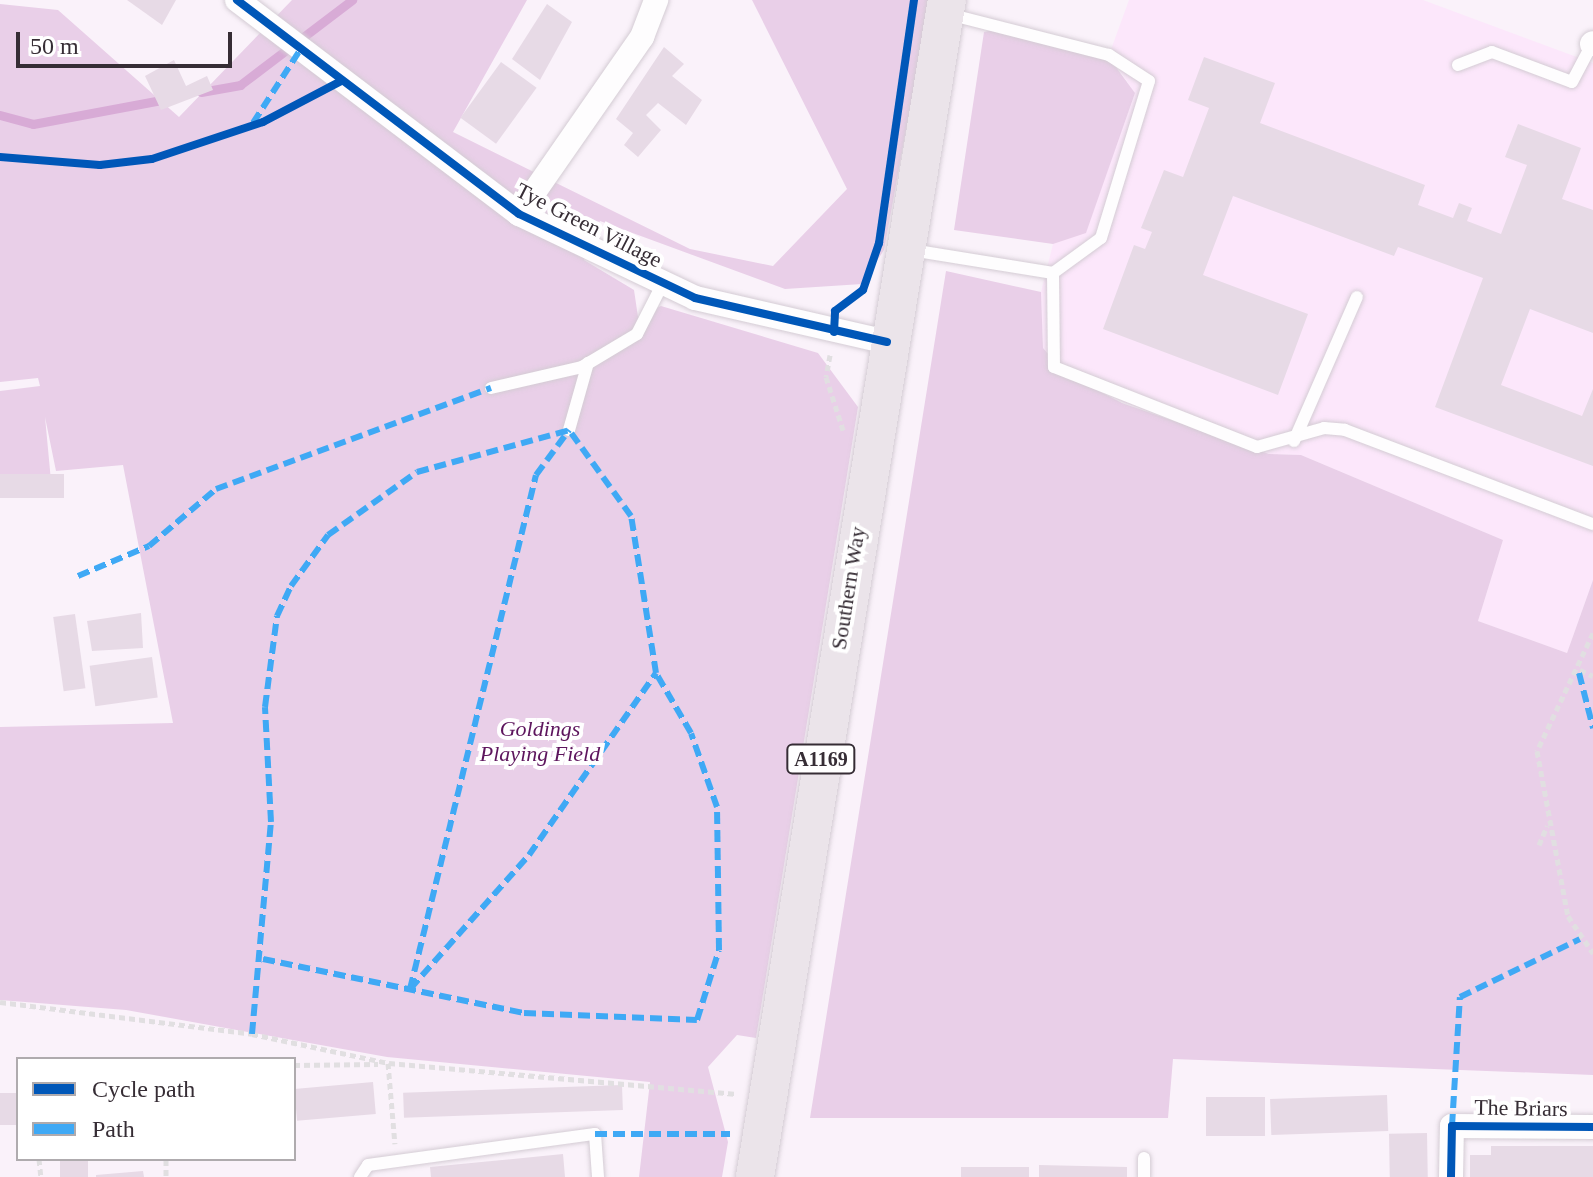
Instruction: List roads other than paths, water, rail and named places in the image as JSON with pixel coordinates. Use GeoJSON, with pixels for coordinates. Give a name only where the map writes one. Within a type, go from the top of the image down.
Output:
{"type":"FeatureCollection","features":[{"type":"Feature","properties":{"kind":"main road","name":"Southern Way"},"geometry":{"type":"LineString","coordinates":[[755,1177],[901,249],[946,7]]}},
{"type":"Feature","properties":{"kind":"street","name":"Tye Green Village"},"geometry":{"type":"LineString","coordinates":[[237,0],[519,214],[695,298],[887,342]]}},
{"type":"Feature","properties":{"kind":"street","name":"Tye Green Village"},"geometry":{"type":"LineString","coordinates":[[519,214],[642,37],[656,0]]}},
{"type":"Feature","properties":{"kind":"street","name":"The Briars"},"geometry":{"type":"LineString","coordinates":[[1451,1177],[1452,1126],[1593,1127]]}},
{"type":"Feature","properties":{"kind":"lane"},"geometry":{"type":"LineString","coordinates":[[901,249],[1053,273],[1101,238],[1149,81],[1109,55],[946,7]]}},
{"type":"Feature","properties":{"kind":"lane"},"geometry":{"type":"LineString","coordinates":[[1458,65],[1492,52],[1572,82],[1592,44]]}},
{"type":"Feature","properties":{"kind":"lane"},"geometry":{"type":"LineString","coordinates":[[1053,273],[1054,367],[1257,447],[1294,441],[1324,428],[1345,430],[1593,524]]}},
{"type":"Feature","properties":{"kind":"lane","name":"Tye Green Village"},"geometry":{"type":"LineString","coordinates":[[491,388],[588,363],[637,334],[663,283]]}},
{"type":"Feature","properties":{"kind":"lane"},"geometry":{"type":"LineString","coordinates":[[1294,441],[1357,297]]}},
{"type":"Feature","properties":{"kind":"lane"},"geometry":{"type":"LineString","coordinates":[[569,430],[588,363]]}},
{"type":"Feature","properties":{"kind":"lane"},"geometry":{"type":"LineString","coordinates":[[360,1177],[368,1165],[595,1134],[598,1177]]}},
{"type":"Feature","properties":{"kind":"lane"},"geometry":{"type":"LineString","coordinates":[[1144,1158],[1144,1177]]}},
{"type":"Feature","properties":{"kind":"waterway"},"geometry":{"type":"LineString","coordinates":[[201,92],[240,85],[352,0]]}},
{"type":"Feature","properties":{"kind":"waterway"},"geometry":{"type":"LineString","coordinates":[[0,115],[33,124],[167,99]]}},
{"type":"Feature","properties":{"kind":"park label","name":"Goldings Playing Field"},"geometry":{"type":"Point","coordinates":[540,740]}}]}
